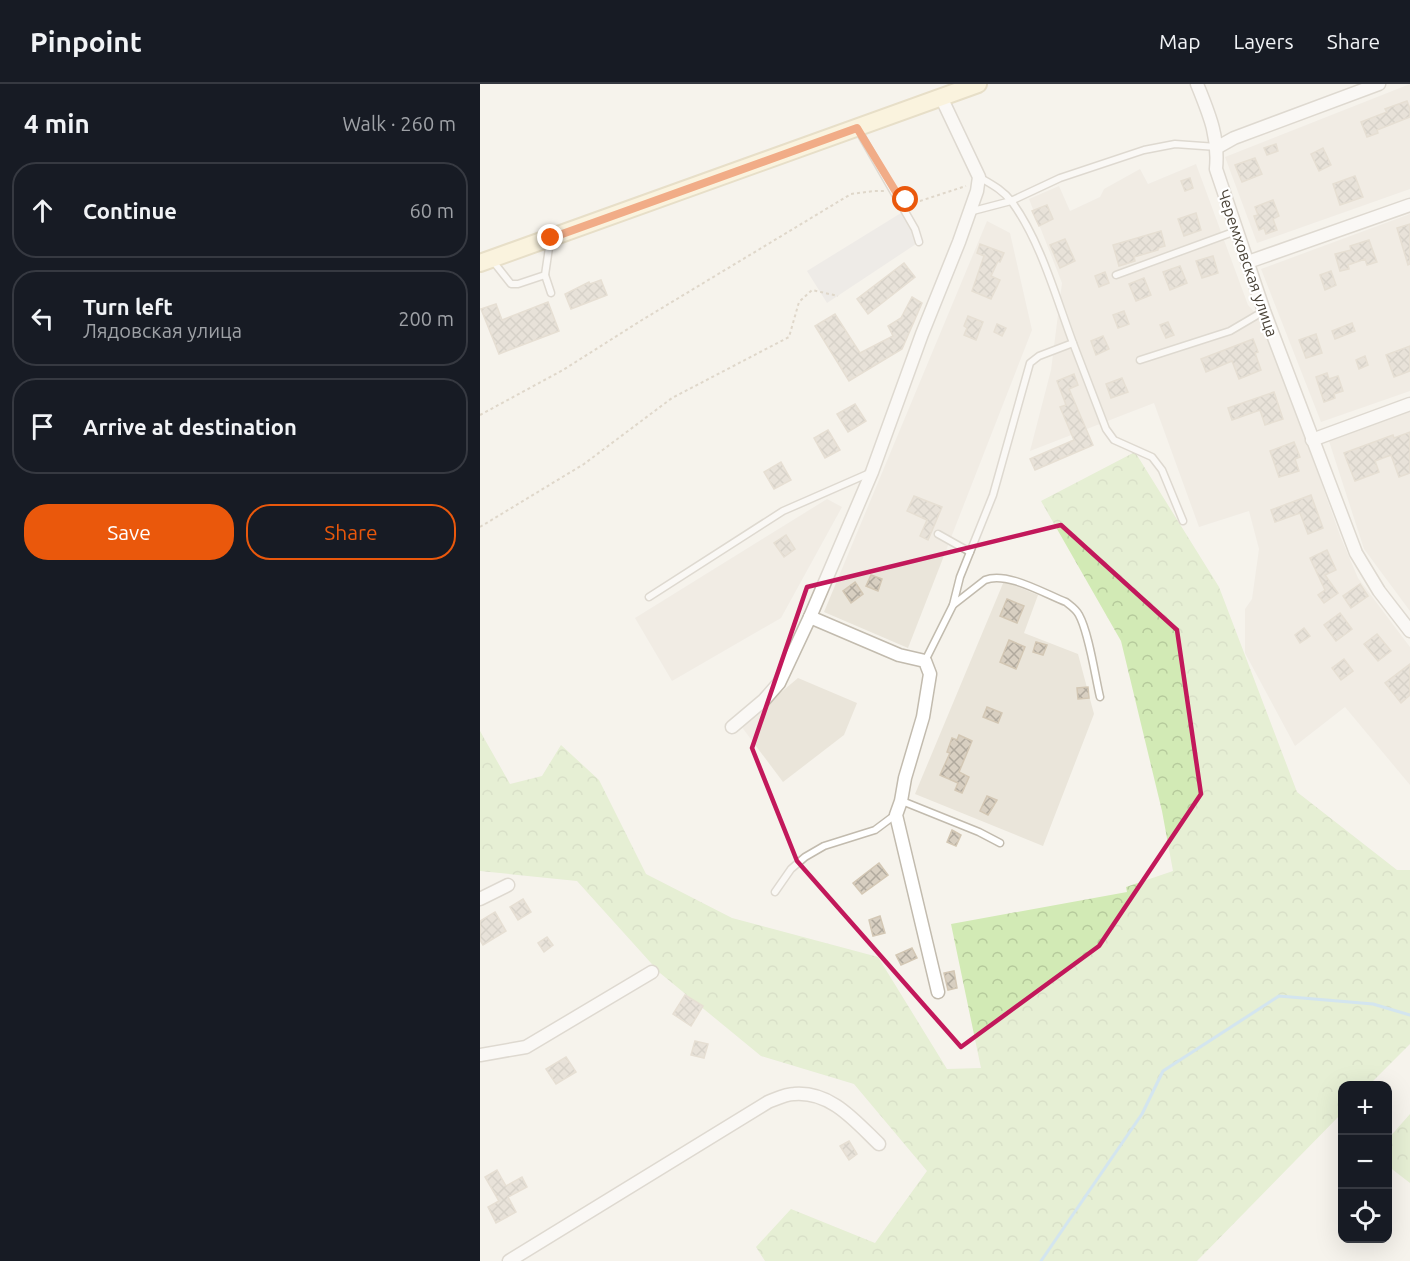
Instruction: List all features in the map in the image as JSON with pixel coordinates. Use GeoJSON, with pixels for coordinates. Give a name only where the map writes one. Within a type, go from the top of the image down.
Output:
{"type":"FeatureCollection","features":[{"type":"Feature","properties":{"kind":"main road"},"geometry":{"type":"LineString","coordinates":[[485,261],[978,84]]}},
{"type":"Feature","properties":{"kind":"street","name":"Черемховская улица"},"geometry":{"type":"LineString","coordinates":[[1197,84],[1218,147],[1216,169],[1236,231],[1356,553],[1380,591],[1410,631]]}},
{"type":"Feature","properties":{"kind":"street"},"geometry":{"type":"LineString","coordinates":[[1218,147],[1234,138],[1379,84]]}},
{"type":"Feature","properties":{"kind":"street"},"geometry":{"type":"LineString","coordinates":[[732,727],[764,700],[779,683],[810,617],[872,472],[921,334],[959,242],[976,191],[979,177],[941,97]]}},
{"type":"Feature","properties":{"kind":"street"},"geometry":{"type":"LineString","coordinates":[[1248,262],[1410,205]]}},
{"type":"Feature","properties":{"kind":"street"},"geometry":{"type":"LineString","coordinates":[[1312,440],[1410,404]]}},
{"type":"Feature","properties":{"kind":"street"},"geometry":{"type":"LineString","coordinates":[[810,617],[899,655],[925,661],[930,674],[923,717],[896,815],[938,992]]}},
{"type":"Feature","properties":{"kind":"street"},"geometry":{"type":"LineString","coordinates":[[480,899],[508,885]]}},
{"type":"Feature","properties":{"kind":"street"},"geometry":{"type":"LineString","coordinates":[[480,1055],[526,1047],[652,972]]}},
{"type":"Feature","properties":{"kind":"street"},"geometry":{"type":"LineString","coordinates":[[509,1261],[768,1102],[793,1094],[818,1095],[840,1107],[879,1144]]}},
{"type":"Feature","properties":{"kind":"lane"},"geometry":{"type":"LineString","coordinates":[[857,128],[896,192],[920,242]]}},
{"type":"Feature","properties":{"kind":"lane"},"geometry":{"type":"LineString","coordinates":[[969,212],[1011,201],[1060,178],[1144,150],[1175,144],[1218,147]]}},
{"type":"Feature","properties":{"kind":"lane"},"geometry":{"type":"LineString","coordinates":[[979,177],[996,186],[1011,201],[1027,228],[1043,263],[1106,429],[1114,440],[1152,457],[1162,470],[1183,521]]}},
{"type":"Feature","properties":{"kind":"lane"},"geometry":{"type":"LineString","coordinates":[[1116,275],[1236,231]]}},
{"type":"Feature","properties":{"kind":"lane"},"geometry":{"type":"LineString","coordinates":[[551,238],[545,275],[551,292]]}},
{"type":"Feature","properties":{"kind":"lane"},"geometry":{"type":"LineString","coordinates":[[485,261],[511,284],[545,275]]}},
{"type":"Feature","properties":{"kind":"lane"},"geometry":{"type":"LineString","coordinates":[[1140,360],[1230,331],[1264,311]]}},
{"type":"Feature","properties":{"kind":"lane"},"geometry":{"type":"LineString","coordinates":[[925,661],[953,605],[960,577],[993,495],[1030,363],[1039,356],[1073,343]]}},
{"type":"Feature","properties":{"kind":"lane"},"geometry":{"type":"LineString","coordinates":[[649,597],[783,511],[872,472]]}},
{"type":"Feature","properties":{"kind":"lane"},"geometry":{"type":"LineString","coordinates":[[938,534],[970,552]]}},
{"type":"Feature","properties":{"kind":"lane"},"geometry":{"type":"LineString","coordinates":[[953,605],[985,580],[998,577],[1007,578],[1066,602],[1080,616],[1100,697]]}},
{"type":"Feature","properties":{"kind":"lane"},"geometry":{"type":"LineString","coordinates":[[901,801],[979,832],[1000,843]]}},
{"type":"Feature","properties":{"kind":"lane"},"geometry":{"type":"LineString","coordinates":[[775,892],[791,869],[805,857],[824,846],[875,830],[896,815]]}},
{"type":"Feature","properties":{"kind":"path"},"geometry":{"type":"LineString","coordinates":[[480,415],[563,370],[852,194],[874,190],[896,192],[906,200],[920,201],[969,186],[976,191]]}},
{"type":"Feature","properties":{"kind":"path"},"geometry":{"type":"LineString","coordinates":[[480,527],[584,464],[672,398],[789,338],[799,302],[812,290],[838,296]]}},
{"type":"Feature","properties":{"kind":"highlighted area"},"geometry":{"type":"Polygon","coordinates":[[[1061,525],[1177,630],[1201,794],[1099,946],[961,1047],[797,861],[752,748],[807,587],[1061,525]]]}},
{"type":"Feature","properties":{"kind":"shaded area"},"geometry":{"type":"Polygon","coordinates":[[[1410,84],[1410,189],[1257,243],[1225,157],[1410,84]]]}},
{"type":"Feature","properties":{"kind":"shaded area"},"geometry":{"type":"Polygon","coordinates":[[[1196,164],[1248,305],[1264,323],[1341,538],[1358,578],[1410,647],[1410,785],[1345,707],[1295,746],[1245,653],[1245,609],[1252,599],[1259,549],[1249,511],[1199,527],[1154,403],[1030,451],[1051,370],[1062,283],[1029,199],[1059,186],[1070,211],[1100,197],[1104,189],[1140,169],[1148,184],[1196,164]]]}},
{"type":"Feature","properties":{"kind":"shaded area"},"geometry":{"type":"Polygon","coordinates":[[[901,213],[919,242],[827,303],[807,271],[901,213]]]}},
{"type":"Feature","properties":{"kind":"shaded area"},"geometry":{"type":"Polygon","coordinates":[[[1410,214],[1410,391],[1321,422],[1261,269],[1410,214]]]}},
{"type":"Feature","properties":{"kind":"shaded area"},"geometry":{"type":"Polygon","coordinates":[[[987,221],[1010,233],[1032,330],[908,648],[824,612],[987,221]]]}},
{"type":"Feature","properties":{"kind":"shaded area"},"geometry":{"type":"Polygon","coordinates":[[[1410,411],[1410,611],[1364,549],[1329,441],[1410,411]]]}},
{"type":"Feature","properties":{"kind":"shaded area"},"geometry":{"type":"Polygon","coordinates":[[[827,499],[842,507],[781,618],[672,681],[635,618],[827,499]]]}},
{"type":"Feature","properties":{"kind":"shaded area"},"geometry":{"type":"Polygon","coordinates":[[[1004,581],[1038,595],[1024,633],[1078,654],[1094,714],[1043,846],[915,794],[1004,581]]]}},
{"type":"Feature","properties":{"kind":"shaded area"},"geometry":{"type":"Polygon","coordinates":[[[798,678],[857,703],[844,735],[783,782],[741,726],[798,678]]]}},
{"type":"Feature","properties":{"kind":"green space"},"geometry":{"type":"Polygon","coordinates":[[[1135,452],[1219,587],[1297,792],[1397,870],[1410,870],[1410,1044],[1373,1081],[1338,1081],[1338,1117],[1197,1261],[765,1261],[756,1247],[791,1209],[875,1243],[927,1171],[854,1084],[761,1056],[660,973],[577,881],[480,871],[480,731],[510,784],[542,776],[561,745],[599,780],[646,874],[732,918],[878,957],[947,1069],[981,1068],[951,924],[1127,892],[1126,887],[1173,871],[1162,811],[1121,641],[1041,501],[1135,452]]]}},
{"type":"Feature","properties":{"kind":"green space"},"geometry":{"type":"Polygon","coordinates":[[[1410,1114],[1410,1183],[1392,1169],[1392,1134],[1410,1114]]]}},
{"type":"Feature","properties":{"kind":"building"},"geometry":{"type":"Polygon","coordinates":[[[1407,101],[1410,117],[1377,130],[1378,133],[1367,137],[1361,122],[1387,112],[1385,109],[1407,101]]]}},
{"type":"Feature","properties":{"kind":"building"},"geometry":{"type":"Polygon","coordinates":[[[1276,144],[1278,151],[1267,155],[1264,148],[1276,144]]]}},
{"type":"Feature","properties":{"kind":"building"},"geometry":{"type":"Polygon","coordinates":[[[1323,148],[1331,165],[1319,171],[1311,154],[1323,148]]]}},
{"type":"Feature","properties":{"kind":"building"},"geometry":{"type":"Polygon","coordinates":[[[1255,158],[1262,174],[1242,182],[1235,165],[1255,158]]]}},
{"type":"Feature","properties":{"kind":"building"},"geometry":{"type":"Polygon","coordinates":[[[1355,176],[1363,197],[1340,205],[1333,184],[1355,176]]]}},
{"type":"Feature","properties":{"kind":"building"},"geometry":{"type":"Polygon","coordinates":[[[1190,178],[1193,188],[1185,191],[1181,181],[1190,178]]]}},
{"type":"Feature","properties":{"kind":"building"},"geometry":{"type":"Polygon","coordinates":[[[1273,200],[1279,216],[1273,219],[1277,230],[1266,234],[1264,228],[1259,230],[1254,216],[1258,215],[1255,207],[1273,200]]]}},
{"type":"Feature","properties":{"kind":"building"},"geometry":{"type":"Polygon","coordinates":[[[1047,205],[1053,219],[1039,226],[1032,211],[1047,205]]]}},
{"type":"Feature","properties":{"kind":"building"},"geometry":{"type":"Polygon","coordinates":[[[1196,213],[1201,230],[1184,236],[1178,219],[1196,213]]]}},
{"type":"Feature","properties":{"kind":"building"},"geometry":{"type":"Polygon","coordinates":[[[1410,224],[1410,264],[1408,265],[1397,228],[1410,224]]]}},
{"type":"Feature","properties":{"kind":"building"},"geometry":{"type":"Polygon","coordinates":[[[1161,231],[1165,246],[1134,257],[1135,261],[1119,266],[1113,245],[1161,231]]]}},
{"type":"Feature","properties":{"kind":"building"},"geometry":{"type":"Polygon","coordinates":[[[1065,239],[1075,261],[1060,268],[1050,245],[1065,239]]]}},
{"type":"Feature","properties":{"kind":"building"},"geometry":{"type":"Polygon","coordinates":[[[1369,240],[1377,262],[1367,265],[1365,259],[1348,265],[1349,269],[1340,271],[1335,254],[1351,250],[1350,246],[1369,240]]]}},
{"type":"Feature","properties":{"kind":"building"},"geometry":{"type":"Polygon","coordinates":[[[980,244],[1004,253],[991,276],[1000,280],[991,299],[972,291],[984,256],[977,253],[980,244]]]}},
{"type":"Feature","properties":{"kind":"building"},"geometry":{"type":"Polygon","coordinates":[[[1213,256],[1218,273],[1202,278],[1196,261],[1213,256]]]}},
{"type":"Feature","properties":{"kind":"building"},"geometry":{"type":"Polygon","coordinates":[[[904,263],[915,277],[868,314],[857,299],[904,263]]]}},
{"type":"Feature","properties":{"kind":"building"},"geometry":{"type":"Polygon","coordinates":[[[1180,266],[1187,283],[1170,290],[1163,272],[1180,266]]]}},
{"type":"Feature","properties":{"kind":"building"},"geometry":{"type":"Polygon","coordinates":[[[1331,271],[1336,285],[1325,290],[1320,275],[1331,271]]]}},
{"type":"Feature","properties":{"kind":"building"},"geometry":{"type":"Polygon","coordinates":[[[1105,272],[1109,283],[1099,287],[1095,276],[1105,272]]]}},
{"type":"Feature","properties":{"kind":"building"},"geometry":{"type":"Polygon","coordinates":[[[1144,278],[1151,295],[1136,301],[1129,284],[1144,278]]]}},
{"type":"Feature","properties":{"kind":"building"},"geometry":{"type":"Polygon","coordinates":[[[601,280],[607,295],[571,309],[565,294],[589,282],[590,284],[601,280]]]}},
{"type":"Feature","properties":{"kind":"building"},"geometry":{"type":"Polygon","coordinates":[[[912,297],[922,303],[902,349],[849,381],[815,326],[835,314],[860,353],[893,336],[888,326],[901,318],[912,297]]]}},
{"type":"Feature","properties":{"kind":"building"},"geometry":{"type":"Polygon","coordinates":[[[548,302],[559,331],[499,354],[481,309],[496,304],[502,320],[548,302]]]}},
{"type":"Feature","properties":{"kind":"building"},"geometry":{"type":"Polygon","coordinates":[[[1124,311],[1129,324],[1118,328],[1113,315],[1124,311]]]}},
{"type":"Feature","properties":{"kind":"building"},"geometry":{"type":"Polygon","coordinates":[[[968,316],[983,322],[976,340],[964,335],[967,328],[964,326],[968,316]]]}},
{"type":"Feature","properties":{"kind":"building"},"geometry":{"type":"Polygon","coordinates":[[[1168,322],[1174,335],[1166,338],[1160,325],[1168,322]]]}},
{"type":"Feature","properties":{"kind":"building"},"geometry":{"type":"Polygon","coordinates":[[[1352,323],[1355,331],[1335,339],[1332,331],[1352,323]]]}},
{"type":"Feature","properties":{"kind":"building"},"geometry":{"type":"Polygon","coordinates":[[[997,324],[1006,328],[1002,336],[994,332],[997,324]]]}},
{"type":"Feature","properties":{"kind":"building"},"geometry":{"type":"Polygon","coordinates":[[[1316,334],[1322,353],[1306,358],[1299,340],[1316,334]]]}},
{"type":"Feature","properties":{"kind":"building"},"geometry":{"type":"Polygon","coordinates":[[[1103,336],[1109,349],[1096,355],[1091,341],[1103,336]]]}},
{"type":"Feature","properties":{"kind":"building"},"geometry":{"type":"Polygon","coordinates":[[[1253,339],[1261,370],[1239,379],[1232,361],[1206,372],[1201,359],[1253,339]]]}},
{"type":"Feature","properties":{"kind":"building"},"geometry":{"type":"Polygon","coordinates":[[[1410,346],[1410,371],[1394,377],[1386,355],[1410,346]]]}},
{"type":"Feature","properties":{"kind":"building"},"geometry":{"type":"Polygon","coordinates":[[[1365,356],[1368,365],[1359,369],[1356,360],[1365,356]]]}},
{"type":"Feature","properties":{"kind":"building"},"geometry":{"type":"Polygon","coordinates":[[[1327,373],[1329,379],[1338,376],[1343,391],[1334,394],[1335,398],[1324,402],[1316,377],[1327,373]]]}},
{"type":"Feature","properties":{"kind":"building"},"geometry":{"type":"Polygon","coordinates":[[[1074,374],[1078,385],[1069,389],[1093,445],[1035,470],[1030,459],[1074,440],[1060,407],[1066,405],[1057,381],[1074,374]]]}},
{"type":"Feature","properties":{"kind":"building"},"geometry":{"type":"Polygon","coordinates":[[[1122,378],[1128,392],[1111,398],[1106,384],[1122,378]]]}},
{"type":"Feature","properties":{"kind":"building"},"geometry":{"type":"Polygon","coordinates":[[[1274,392],[1283,419],[1265,425],[1260,410],[1232,420],[1228,408],[1274,392]]]}},
{"type":"Feature","properties":{"kind":"building"},"geometry":{"type":"Polygon","coordinates":[[[855,404],[866,421],[848,432],[837,414],[855,404]]]}},
{"type":"Feature","properties":{"kind":"building"},"geometry":{"type":"Polygon","coordinates":[[[828,430],[840,450],[825,458],[814,438],[828,430]]]}},
{"type":"Feature","properties":{"kind":"building"},"geometry":{"type":"Polygon","coordinates":[[[1410,432],[1410,473],[1399,477],[1391,455],[1375,461],[1379,472],[1355,481],[1344,453],[1393,435],[1394,438],[1410,432]]]}},
{"type":"Feature","properties":{"kind":"building"},"geometry":{"type":"Polygon","coordinates":[[[1294,442],[1300,457],[1295,459],[1299,471],[1279,477],[1270,451],[1294,442]]]}},
{"type":"Feature","properties":{"kind":"building"},"geometry":{"type":"Polygon","coordinates":[[[781,462],[791,480],[774,489],[764,472],[781,462]]]}},
{"type":"Feature","properties":{"kind":"building"},"geometry":{"type":"Polygon","coordinates":[[[1311,495],[1323,528],[1308,534],[1300,513],[1275,522],[1271,510],[1311,495]]]}},
{"type":"Feature","properties":{"kind":"building"},"geometry":{"type":"Polygon","coordinates":[[[914,496],[942,507],[928,540],[920,536],[927,520],[907,511],[914,496]]]}},
{"type":"Feature","properties":{"kind":"building"},"geometry":{"type":"Polygon","coordinates":[[[786,535],[795,549],[784,557],[774,543],[786,535]]]}},
{"type":"Feature","properties":{"kind":"building"},"geometry":{"type":"Polygon","coordinates":[[[1327,550],[1336,570],[1325,575],[1338,593],[1324,603],[1318,595],[1325,590],[1310,558],[1327,550]]]}},
{"type":"Feature","properties":{"kind":"building"},"geometry":{"type":"Polygon","coordinates":[[[871,575],[882,579],[878,591],[866,586],[871,575]]]}},
{"type":"Feature","properties":{"kind":"building"},"geometry":{"type":"Polygon","coordinates":[[[855,582],[863,594],[851,603],[843,591],[855,582]]]}},
{"type":"Feature","properties":{"kind":"building"},"geometry":{"type":"Polygon","coordinates":[[[1360,584],[1368,596],[1351,608],[1343,596],[1360,584]]]}},
{"type":"Feature","properties":{"kind":"building"},"geometry":{"type":"Polygon","coordinates":[[[1007,599],[1024,606],[1017,623],[1000,616],[1007,599]]]}},
{"type":"Feature","properties":{"kind":"building"},"geometry":{"type":"Polygon","coordinates":[[[1340,613],[1352,629],[1336,641],[1324,625],[1340,613]]]}},
{"type":"Feature","properties":{"kind":"building"},"geometry":{"type":"Polygon","coordinates":[[[1304,628],[1310,636],[1300,643],[1295,635],[1304,628]]]}},
{"type":"Feature","properties":{"kind":"building"},"geometry":{"type":"Polygon","coordinates":[[[1377,634],[1391,651],[1378,661],[1364,644],[1377,634]]]}},
{"type":"Feature","properties":{"kind":"building"},"geometry":{"type":"Polygon","coordinates":[[[1009,640],[1025,647],[1016,669],[1000,662],[1009,640]]]}},
{"type":"Feature","properties":{"kind":"building"},"geometry":{"type":"Polygon","coordinates":[[[1036,642],[1047,645],[1043,655],[1033,652],[1036,642]]]}},
{"type":"Feature","properties":{"kind":"building"},"geometry":{"type":"Polygon","coordinates":[[[1344,659],[1353,671],[1341,680],[1332,668],[1344,659]]]}},
{"type":"Feature","properties":{"kind":"building"},"geometry":{"type":"Polygon","coordinates":[[[1410,664],[1410,695],[1401,703],[1385,683],[1410,664]]]}},
{"type":"Feature","properties":{"kind":"building"},"geometry":{"type":"Polygon","coordinates":[[[1088,687],[1089,698],[1078,699],[1077,688],[1088,687]]]}},
{"type":"Feature","properties":{"kind":"building"},"geometry":{"type":"Polygon","coordinates":[[[987,707],[1002,713],[998,723],[983,717],[987,707]]]}},
{"type":"Feature","properties":{"kind":"building"},"geometry":{"type":"Polygon","coordinates":[[[959,735],[972,741],[959,772],[969,777],[962,793],[955,790],[958,783],[940,775],[950,753],[947,752],[952,738],[957,740],[959,735]]]}},
{"type":"Feature","properties":{"kind":"building"},"geometry":{"type":"Polygon","coordinates":[[[987,796],[997,800],[988,815],[980,811],[987,796]]]}},
{"type":"Feature","properties":{"kind":"building"},"geometry":{"type":"Polygon","coordinates":[[[952,830],[961,835],[956,846],[947,842],[952,830]]]}},
{"type":"Feature","properties":{"kind":"building"},"geometry":{"type":"Polygon","coordinates":[[[879,863],[888,875],[862,894],[853,883],[879,863]]]}},
{"type":"Feature","properties":{"kind":"building"},"geometry":{"type":"Polygon","coordinates":[[[523,899],[531,912],[518,920],[510,907],[523,899]]]}},
{"type":"Feature","properties":{"kind":"building"},"geometry":{"type":"Polygon","coordinates":[[[495,912],[506,931],[483,945],[480,940],[480,921],[495,912]]]}},
{"type":"Feature","properties":{"kind":"building"},"geometry":{"type":"Polygon","coordinates":[[[880,916],[885,933],[873,936],[869,920],[880,916]]]}},
{"type":"Feature","properties":{"kind":"building"},"geometry":{"type":"Polygon","coordinates":[[[547,937],[553,945],[544,952],[538,943],[547,937]]]}},
{"type":"Feature","properties":{"kind":"building"},"geometry":{"type":"Polygon","coordinates":[[[912,948],[917,958],[901,965],[896,955],[912,948]]]}},
{"type":"Feature","properties":{"kind":"building"},"geometry":{"type":"Polygon","coordinates":[[[954,971],[957,988],[948,990],[944,973],[954,971]]]}},
{"type":"Feature","properties":{"kind":"building"},"geometry":{"type":"Polygon","coordinates":[[[685,995],[703,1006],[691,1026],[673,1014],[685,995]]]}},
{"type":"Feature","properties":{"kind":"building"},"geometry":{"type":"Polygon","coordinates":[[[695,1041],[708,1044],[704,1058],[691,1055],[695,1041]]]}},
{"type":"Feature","properties":{"kind":"building"},"geometry":{"type":"Polygon","coordinates":[[[566,1057],[576,1072],[556,1084],[546,1069],[566,1057]]]}},
{"type":"Feature","properties":{"kind":"building"},"geometry":{"type":"Polygon","coordinates":[[[849,1141],[857,1154],[849,1160],[840,1146],[849,1141]]]}},
{"type":"Feature","properties":{"kind":"building"},"geometry":{"type":"Polygon","coordinates":[[[497,1170],[506,1186],[522,1177],[527,1187],[508,1197],[516,1212],[496,1223],[488,1207],[499,1201],[485,1177],[497,1170]]]}},
{"type":"Feature","properties":{"kind":"waterway"},"geometry":{"type":"LineString","coordinates":[[1041,1261],[1142,1114],[1163,1071],[1279,996],[1373,1004],[1410,1015]]}},
{"type":"Feature","properties":{"kind":"route"},"geometry":{"type":"LineString","coordinates":[[551,238],[857,128],[896,192],[906,200]]}}]}
